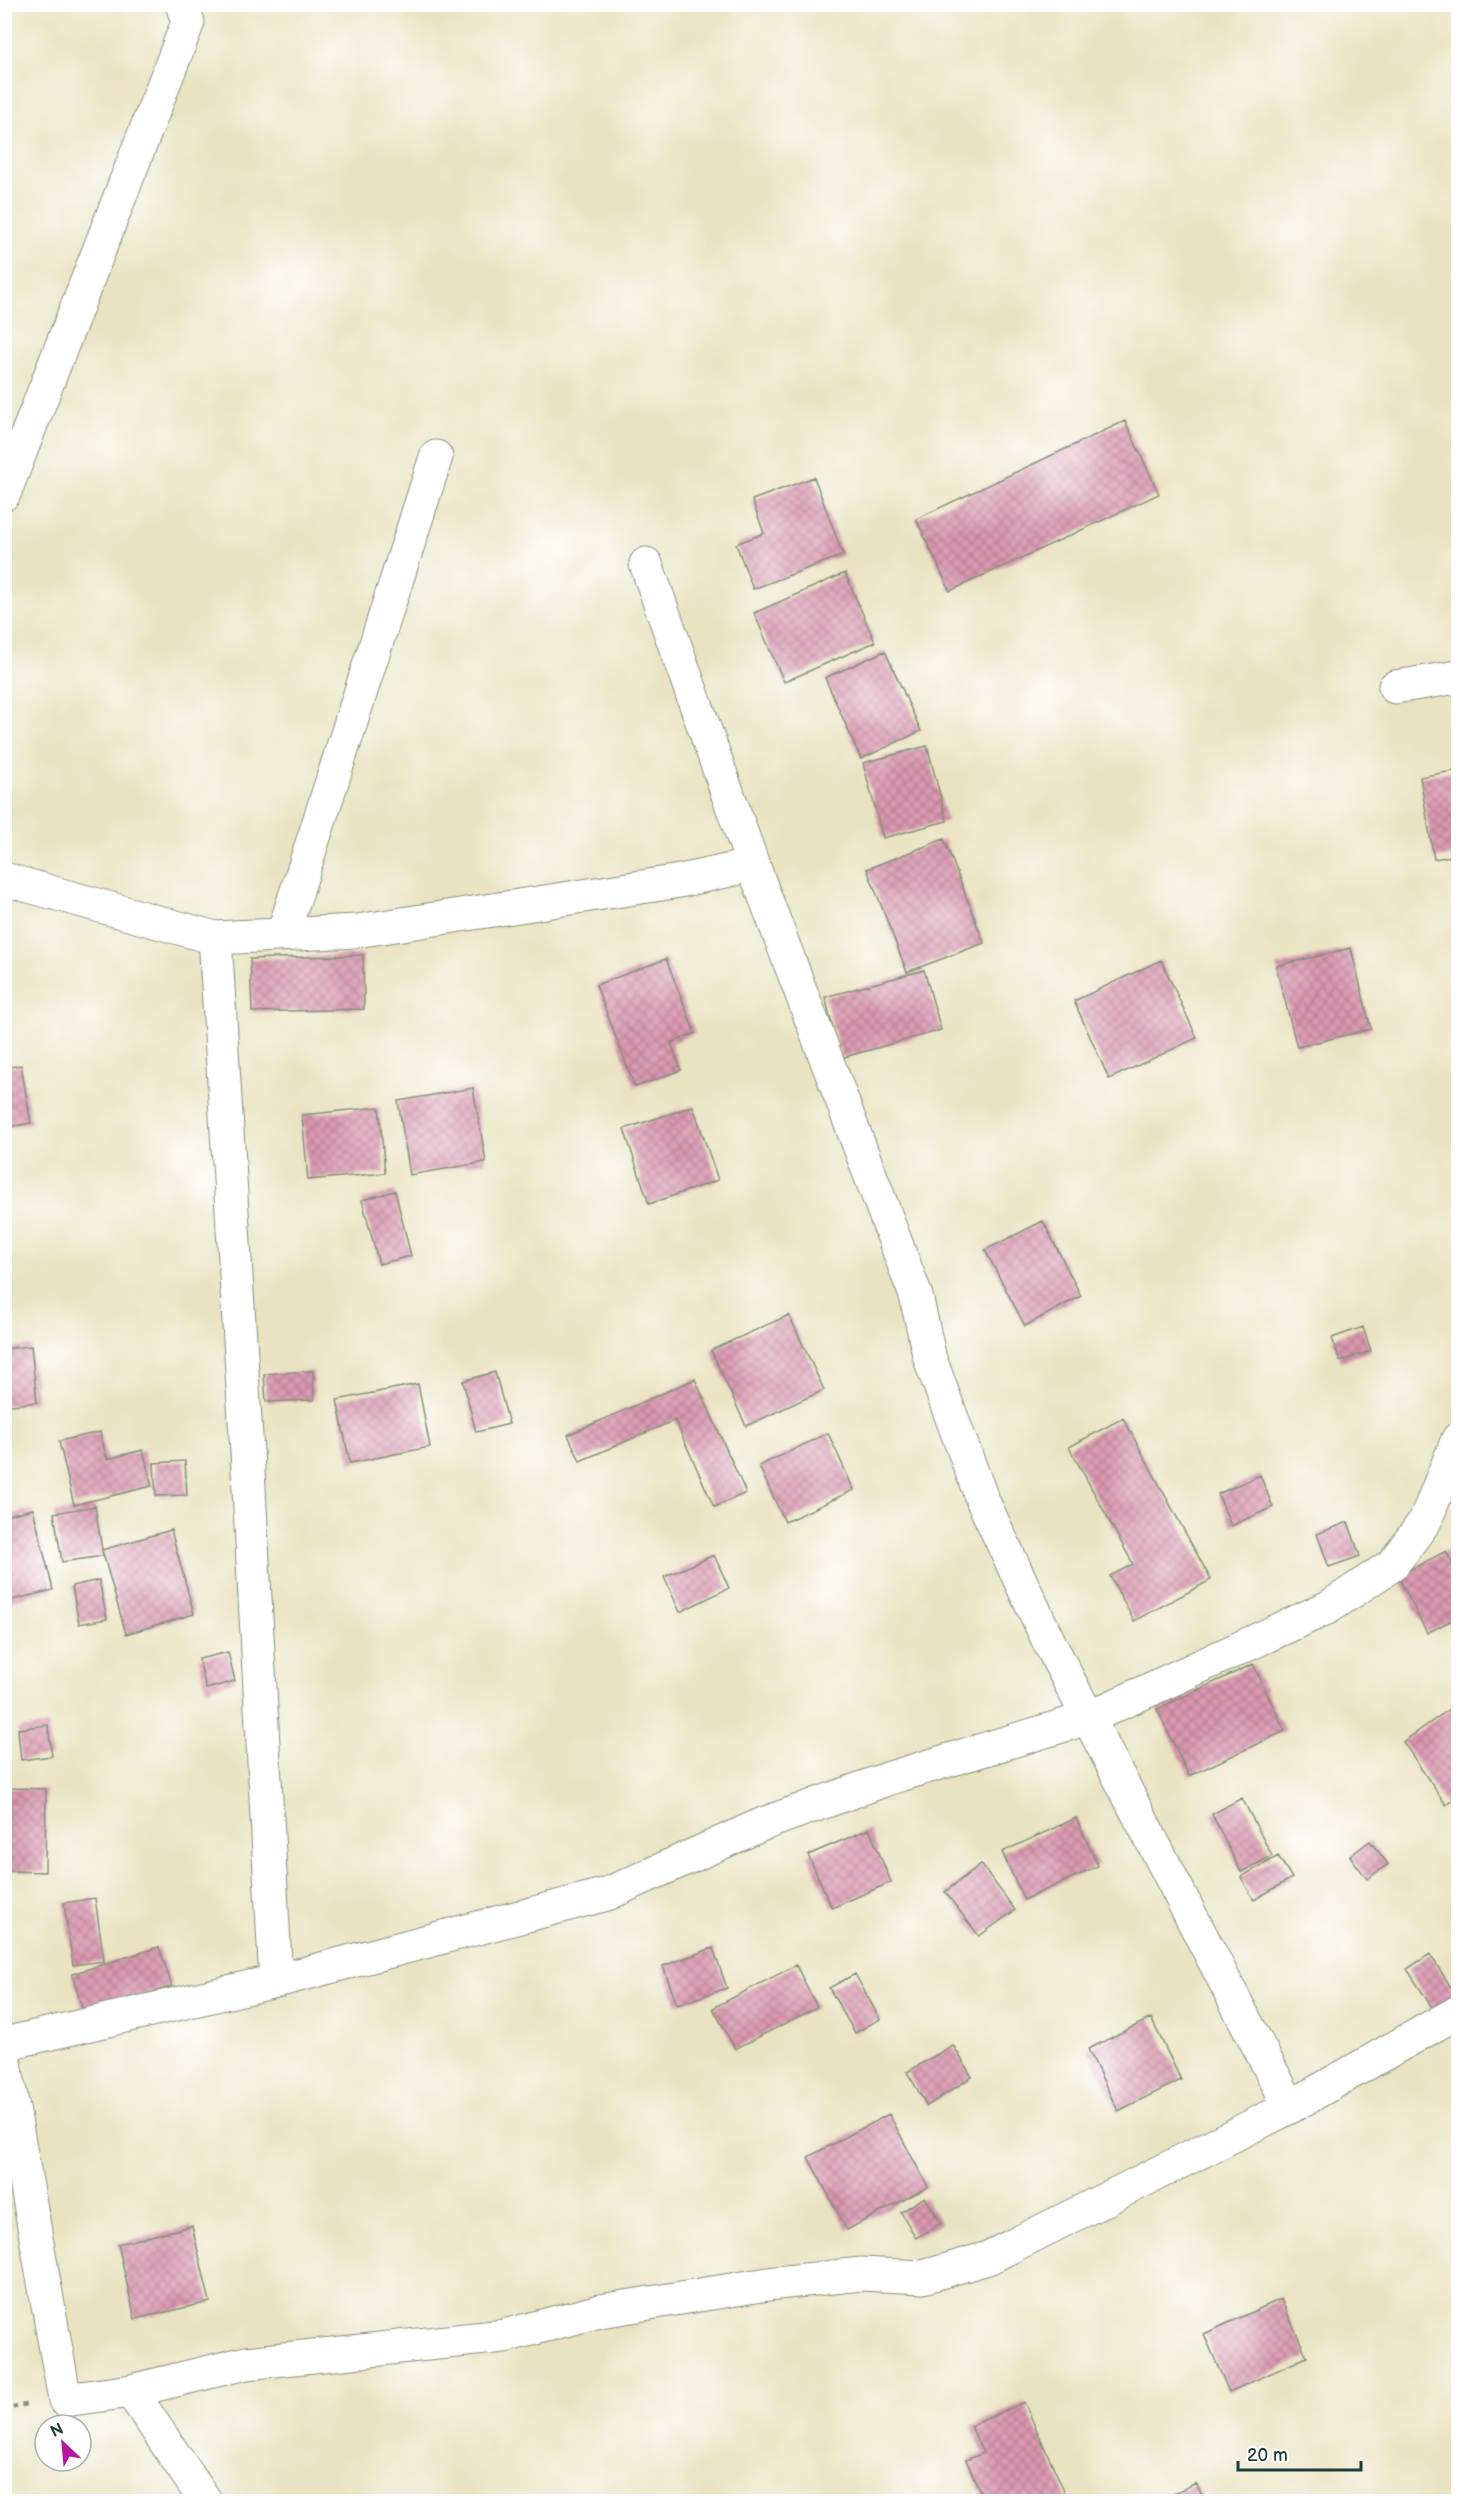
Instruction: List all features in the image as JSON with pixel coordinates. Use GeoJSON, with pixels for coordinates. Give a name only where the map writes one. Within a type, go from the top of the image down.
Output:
{"type":"FeatureCollection","features":[{"type":"Feature","properties":{"kind":"street"},"geometry":{"type":"LineString","coordinates":[[4,494],[188,22],[182,4]]}},
{"type":"Feature","properties":{"kind":"street"},"geometry":{"type":"LineString","coordinates":[[283,934],[436,457]]}},
{"type":"Feature","properties":{"kind":"street"},"geometry":{"type":"LineString","coordinates":[[646,564],[753,865],[916,1296],[930,1359],[982,1499],[1050,1644],[1290,2108]]}},
{"type":"Feature","properties":{"kind":"street"},"geometry":{"type":"LineString","coordinates":[[1395,687],[1458,677]]}},
{"type":"Feature","properties":{"kind":"street"},"geometry":{"type":"LineString","coordinates":[[4,879],[216,938],[357,931],[680,881],[753,865]]}},
{"type":"Feature","properties":{"kind":"street"},"geometry":{"type":"LineString","coordinates":[[216,938],[276,1982]]}},
{"type":"Feature","properties":{"kind":"street"},"geometry":{"type":"LineString","coordinates":[[4,2044],[276,1982],[607,1894],[774,1820],[891,1778],[1088,1718],[1329,1607],[1392,1565],[1425,1521],[1458,1438]]}},
{"type":"Feature","properties":{"kind":"street"},"geometry":{"type":"LineString","coordinates":[[4,2058],[65,2400],[131,2391],[246,2363],[504,2336],[600,2311],[768,2284],[861,2274],[923,2277],[988,2258],[1290,2108],[1458,2012]]}},
{"type":"Feature","properties":{"kind":"street"},"geometry":{"type":"LineString","coordinates":[[131,2391],[206,2502]]}},
{"type":"Feature","properties":{"kind":"building"},"geometry":{"type":"Polygon","coordinates":[[[1125,421],[1159,494],[950,591],[916,519],[1125,421]]]}},
{"type":"Feature","properties":{"kind":"building"},"geometry":{"type":"Polygon","coordinates":[[[814,477],[843,555],[753,589],[736,544],[764,533],[752,500],[814,477]]]}},
{"type":"Feature","properties":{"kind":"building"},"geometry":{"type":"Polygon","coordinates":[[[845,573],[875,642],[784,682],[754,613],[845,573]]]}},
{"type":"Feature","properties":{"kind":"building"},"geometry":{"type":"Polygon","coordinates":[[[885,651],[921,731],[861,759],[825,678],[885,651]]]}},
{"type":"Feature","properties":{"kind":"building"},"geometry":{"type":"Polygon","coordinates":[[[927,746],[947,821],[883,838],[863,763],[927,746]]]}},
{"type":"Feature","properties":{"kind":"building"},"geometry":{"type":"Polygon","coordinates":[[[1458,770],[1458,855],[1434,859],[1420,777],[1458,770]]]}},
{"type":"Feature","properties":{"kind":"building"},"geometry":{"type":"Polygon","coordinates":[[[944,839],[984,943],[907,972],[867,869],[944,839]]]}},
{"type":"Feature","properties":{"kind":"building"},"geometry":{"type":"Polygon","coordinates":[[[1351,948],[1371,1029],[1297,1047],[1276,966],[1351,948]]]}},
{"type":"Feature","properties":{"kind":"building"},"geometry":{"type":"Polygon","coordinates":[[[363,955],[364,1009],[252,1012],[250,959],[363,955]]]}},
{"type":"Feature","properties":{"kind":"building"},"geometry":{"type":"Polygon","coordinates":[[[666,959],[695,1033],[671,1043],[681,1070],[635,1087],[596,985],[666,959]]]}},
{"type":"Feature","properties":{"kind":"building"},"geometry":{"type":"Polygon","coordinates":[[[1161,960],[1197,1038],[1109,1079],[1074,1001],[1161,960]]]}},
{"type":"Feature","properties":{"kind":"building"},"geometry":{"type":"Polygon","coordinates":[[[924,970],[941,1030],[841,1058],[825,997],[924,970]]]}},
{"type":"Feature","properties":{"kind":"building"},"geometry":{"type":"Polygon","coordinates":[[[21,1065],[31,1123],[4,1128],[4,1068],[21,1065]]]}},
{"type":"Feature","properties":{"kind":"building"},"geometry":{"type":"Polygon","coordinates":[[[473,1088],[486,1162],[410,1175],[398,1101],[473,1088]]]}},
{"type":"Feature","properties":{"kind":"building"},"geometry":{"type":"Polygon","coordinates":[[[693,1106],[718,1180],[649,1204],[624,1129],[693,1106]]]}},
{"type":"Feature","properties":{"kind":"building"},"geometry":{"type":"Polygon","coordinates":[[[379,1107],[385,1173],[308,1180],[302,1115],[379,1107]]]}},
{"type":"Feature","properties":{"kind":"building"},"geometry":{"type":"Polygon","coordinates":[[[395,1191],[411,1256],[379,1264],[362,1200],[395,1191]]]}},
{"type":"Feature","properties":{"kind":"building"},"geometry":{"type":"Polygon","coordinates":[[[1043,1221],[1081,1296],[1025,1326],[985,1250],[1043,1221]]]}},
{"type":"Feature","properties":{"kind":"building"},"geometry":{"type":"Polygon","coordinates":[[[789,1315],[824,1390],[746,1426],[711,1350],[789,1315]]]}},
{"type":"Feature","properties":{"kind":"building"},"geometry":{"type":"Polygon","coordinates":[[[1363,1327],[1371,1351],[1340,1361],[1332,1338],[1363,1327]]]}},
{"type":"Feature","properties":{"kind":"building"},"geometry":{"type":"Polygon","coordinates":[[[31,1346],[37,1402],[4,1406],[4,1349],[31,1346]]]}},
{"type":"Feature","properties":{"kind":"building"},"geometry":{"type":"Polygon","coordinates":[[[313,1371],[314,1400],[266,1402],[264,1374],[313,1371]]]}},
{"type":"Feature","properties":{"kind":"building"},"geometry":{"type":"Polygon","coordinates":[[[495,1372],[509,1424],[476,1432],[463,1381],[495,1372]]]}},
{"type":"Feature","properties":{"kind":"building"},"geometry":{"type":"Polygon","coordinates":[[[695,1379],[746,1493],[714,1507],[675,1420],[580,1461],[568,1435],[695,1379]]]}},
{"type":"Feature","properties":{"kind":"building"},"geometry":{"type":"Polygon","coordinates":[[[418,1384],[430,1447],[350,1463],[337,1400],[418,1384]]]}},
{"type":"Feature","properties":{"kind":"building"},"geometry":{"type":"Polygon","coordinates":[[[1123,1418],[1211,1580],[1134,1621],[1110,1576],[1133,1564],[1069,1447],[1123,1418]]]}},
{"type":"Feature","properties":{"kind":"building"},"geometry":{"type":"Polygon","coordinates":[[[100,1432],[107,1459],[143,1450],[152,1486],[74,1505],[59,1441],[100,1432]]]}},
{"type":"Feature","properties":{"kind":"building"},"geometry":{"type":"Polygon","coordinates":[[[828,1433],[854,1490],[785,1522],[759,1466],[828,1433]]]}},
{"type":"Feature","properties":{"kind":"building"},"geometry":{"type":"Polygon","coordinates":[[[185,1461],[187,1495],[156,1496],[154,1463],[185,1461]]]}},
{"type":"Feature","properties":{"kind":"building"},"geometry":{"type":"Polygon","coordinates":[[[1260,1475],[1273,1507],[1231,1526],[1218,1494],[1260,1475]]]}},
{"type":"Feature","properties":{"kind":"building"},"geometry":{"type":"Polygon","coordinates":[[[95,1506],[103,1556],[62,1562],[54,1513],[95,1506]]]}},
{"type":"Feature","properties":{"kind":"building"},"geometry":{"type":"Polygon","coordinates":[[[33,1509],[53,1590],[4,1602],[4,1516],[33,1509]]]}},
{"type":"Feature","properties":{"kind":"building"},"geometry":{"type":"Polygon","coordinates":[[[1348,1522],[1360,1556],[1329,1567],[1317,1534],[1348,1522]]]}},
{"type":"Feature","properties":{"kind":"building"},"geometry":{"type":"Polygon","coordinates":[[[171,1530],[194,1614],[126,1634],[102,1550],[171,1530]]]}},
{"type":"Feature","properties":{"kind":"building"},"geometry":{"type":"Polygon","coordinates":[[[1446,1551],[1458,1574],[1458,1617],[1427,1633],[1398,1576],[1446,1551]]]}},
{"type":"Feature","properties":{"kind":"building"},"geometry":{"type":"Polygon","coordinates":[[[714,1555],[729,1588],[680,1612],[664,1577],[714,1555]]]}},
{"type":"Feature","properties":{"kind":"building"},"geometry":{"type":"Polygon","coordinates":[[[99,1580],[107,1619],[79,1624],[72,1586],[99,1580]]]}},
{"type":"Feature","properties":{"kind":"building"},"geometry":{"type":"Polygon","coordinates":[[[228,1652],[235,1681],[206,1689],[199,1659],[228,1652]]]}},
{"type":"Feature","properties":{"kind":"building"},"geometry":{"type":"Polygon","coordinates":[[[1253,1664],[1285,1731],[1189,1776],[1157,1709],[1253,1664]]]}},
{"type":"Feature","properties":{"kind":"building"},"geometry":{"type":"Polygon","coordinates":[[[1458,1703],[1458,1796],[1446,1805],[1403,1742],[1458,1703]]]}},
{"type":"Feature","properties":{"kind":"building"},"geometry":{"type":"Polygon","coordinates":[[[48,1725],[52,1756],[21,1760],[18,1729],[48,1725]]]}},
{"type":"Feature","properties":{"kind":"building"},"geometry":{"type":"Polygon","coordinates":[[[5,1788],[46,1789],[45,1872],[5,1871],[5,1788]]]}},
{"type":"Feature","properties":{"kind":"building"},"geometry":{"type":"Polygon","coordinates":[[[1242,1798],[1272,1856],[1241,1872],[1212,1814],[1242,1798]]]}},
{"type":"Feature","properties":{"kind":"building"},"geometry":{"type":"Polygon","coordinates":[[[1076,1818],[1098,1866],[1024,1900],[1002,1852],[1076,1818]]]}},
{"type":"Feature","properties":{"kind":"building"},"geometry":{"type":"Polygon","coordinates":[[[869,1829],[891,1882],[832,1908],[808,1855],[869,1829]]]}},
{"type":"Feature","properties":{"kind":"building"},"geometry":{"type":"Polygon","coordinates":[[[1370,1841],[1388,1864],[1367,1879],[1350,1856],[1370,1841]]]}},
{"type":"Feature","properties":{"kind":"building"},"geometry":{"type":"Polygon","coordinates":[[[1278,1856],[1292,1878],[1254,1900],[1241,1877],[1278,1856]]]}},
{"type":"Feature","properties":{"kind":"building"},"geometry":{"type":"Polygon","coordinates":[[[981,1864],[1015,1910],[979,1936],[945,1892],[981,1864]]]}},
{"type":"Feature","properties":{"kind":"building"},"geometry":{"type":"Polygon","coordinates":[[[95,1898],[104,1961],[73,1965],[64,1903],[95,1898]]]}},
{"type":"Feature","properties":{"kind":"building"},"geometry":{"type":"Polygon","coordinates":[[[159,1947],[172,1986],[84,2014],[72,1974],[159,1947]]]}},
{"type":"Feature","properties":{"kind":"building"},"geometry":{"type":"Polygon","coordinates":[[[713,1948],[727,1988],[677,2005],[663,1966],[713,1948]]]}},
{"type":"Feature","properties":{"kind":"building"},"geometry":{"type":"Polygon","coordinates":[[[1430,1954],[1457,1997],[1435,2012],[1407,1969],[1430,1954]]]}},
{"type":"Feature","properties":{"kind":"building"},"geometry":{"type":"Polygon","coordinates":[[[796,1965],[817,2007],[735,2049],[713,2008],[796,1965]]]}},
{"type":"Feature","properties":{"kind":"building"},"geometry":{"type":"Polygon","coordinates":[[[855,1974],[880,2019],[855,2033],[829,1988],[855,1974]]]}},
{"type":"Feature","properties":{"kind":"building"},"geometry":{"type":"Polygon","coordinates":[[[1151,2018],[1181,2080],[1118,2111],[1088,2049],[1151,2018]]]}},
{"type":"Feature","properties":{"kind":"building"},"geometry":{"type":"Polygon","coordinates":[[[953,2045],[972,2077],[927,2106],[907,2072],[953,2045]]]}},
{"type":"Feature","properties":{"kind":"building"},"geometry":{"type":"Polygon","coordinates":[[[889,2114],[928,2187],[847,2230],[808,2157],[889,2114]]]}},
{"type":"Feature","properties":{"kind":"building"},"geometry":{"type":"Polygon","coordinates":[[[925,2197],[941,2223],[916,2238],[901,2212],[925,2197]]]}},
{"type":"Feature","properties":{"kind":"building"},"geometry":{"type":"Polygon","coordinates":[[[192,2226],[210,2302],[135,2319],[118,2244],[192,2226]]]}},
{"type":"Feature","properties":{"kind":"building"},"geometry":{"type":"Polygon","coordinates":[[[1281,2299],[1307,2357],[1229,2392],[1204,2334],[1281,2299]]]}},
{"type":"Feature","properties":{"kind":"building"},"geometry":{"type":"Polygon","coordinates":[[[1024,2402],[1067,2497],[1058,2502],[985,2502],[966,2460],[983,2453],[971,2426],[1024,2402]]]}},
{"type":"Feature","properties":{"kind":"building"},"geometry":{"type":"Polygon","coordinates":[[[1196,2483],[1205,2502],[1176,2502],[1173,2494],[1196,2483]]]}}]}
